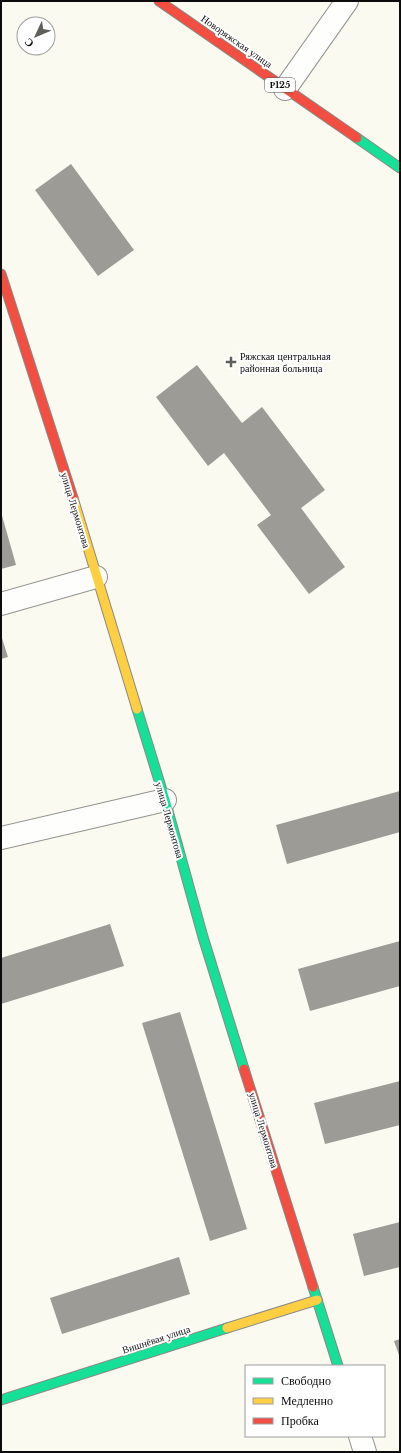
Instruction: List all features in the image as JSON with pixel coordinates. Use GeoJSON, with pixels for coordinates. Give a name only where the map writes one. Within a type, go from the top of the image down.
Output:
{"type":"FeatureCollection","features":[{"type":"Feature","properties":{"kind":"street","name":"Новоряжская улица"},"geometry":{"type":"LineString","coordinates":[[159,1],[400,168]]}},
{"type":"Feature","properties":{"kind":"street"},"geometry":{"type":"LineString","coordinates":[[285,89],[347,1]]}},
{"type":"Feature","properties":{"kind":"street","name":"улица Лермонтова"},"geometry":{"type":"LineString","coordinates":[[1,274],[164,800],[203,937],[338,1365]]}},
{"type":"Feature","properties":{"kind":"street"},"geometry":{"type":"LineString","coordinates":[[1,604],[96,577]]}},
{"type":"Feature","properties":{"kind":"street"},"geometry":{"type":"LineString","coordinates":[[1,838],[164,800]]}},
{"type":"Feature","properties":{"kind":"street","name":"Вишнёвая улица"},"geometry":{"type":"LineString","coordinates":[[1,1400],[317,1300]]}},
{"type":"Feature","properties":{"kind":"street"},"geometry":{"type":"LineString","coordinates":[[360,1437],[365,1452]]}},
{"type":"Feature","properties":{"kind":"building"},"geometry":{"type":"Polygon","coordinates":[[[71,164],[134,250],[98,276],[35,190],[71,164]]]}},
{"type":"Feature","properties":{"kind":"building"},"geometry":{"type":"Polygon","coordinates":[[[197,365],[242,423],[262,407],[325,490],[301,508],[345,567],[309,594],[257,525],[271,515],[224,453],[208,466],[156,397],[197,365]]]}},
{"type":"Feature","properties":{"kind":"building"},"geometry":{"type":"Polygon","coordinates":[[[1,512],[16,565],[1,569],[1,512]]]}},
{"type":"Feature","properties":{"kind":"building"},"geometry":{"type":"Polygon","coordinates":[[[1,635],[8,657],[1,659],[1,635]]]}},
{"type":"Feature","properties":{"kind":"building"},"geometry":{"type":"Polygon","coordinates":[[[400,791],[400,832],[287,864],[276,825],[400,791]]]}},
{"type":"Feature","properties":{"kind":"building"},"geometry":{"type":"Polygon","coordinates":[[[110,924],[124,966],[1,1004],[1,958],[110,924]]]}},
{"type":"Feature","properties":{"kind":"building"},"geometry":{"type":"Polygon","coordinates":[[[400,941],[400,986],[310,1011],[298,969],[400,941]]]}},
{"type":"Feature","properties":{"kind":"building"},"geometry":{"type":"Polygon","coordinates":[[[180,1012],[247,1229],[210,1241],[142,1023],[180,1012]]]}},
{"type":"Feature","properties":{"kind":"building"},"geometry":{"type":"Polygon","coordinates":[[[400,1081],[400,1125],[325,1144],[314,1103],[400,1081]]]}},
{"type":"Feature","properties":{"kind":"building"},"geometry":{"type":"Polygon","coordinates":[[[400,1222],[400,1267],[364,1276],[353,1234],[400,1222]]]}},
{"type":"Feature","properties":{"kind":"building"},"geometry":{"type":"Polygon","coordinates":[[[179,1257],[190,1294],[62,1334],[50,1298],[179,1257]]]}},
{"type":"Feature","properties":{"kind":"building"},"geometry":{"type":"Polygon","coordinates":[[[400,1339],[400,1358],[394,1341],[400,1339]]]}},
{"type":"Feature","properties":{"kind":"traffic: fast"},"geometry":{"type":"LineString","coordinates":[[357,138],[400,168]]}},
{"type":"Feature","properties":{"kind":"traffic: fast"},"geometry":{"type":"LineString","coordinates":[[137,709],[165,800],[203,937],[244,1069]]}},
{"type":"Feature","properties":{"kind":"traffic: fast"},"geometry":{"type":"LineString","coordinates":[[313,1287],[338,1365]]}},
{"type":"Feature","properties":{"kind":"traffic: fast"},"geometry":{"type":"LineString","coordinates":[[1,1400],[227,1328]]}},
{"type":"Feature","properties":{"kind":"traffic: slow"},"geometry":{"type":"LineString","coordinates":[[73,498],[137,709]]}},
{"type":"Feature","properties":{"kind":"traffic: slow"},"geometry":{"type":"LineString","coordinates":[[227,1328],[317,1300]]}},
{"type":"Feature","properties":{"kind":"traffic: jam"},"geometry":{"type":"LineString","coordinates":[[159,1],[357,138]]}},
{"type":"Feature","properties":{"kind":"traffic: jam"},"geometry":{"type":"LineString","coordinates":[[1,274],[73,498]]}},
{"type":"Feature","properties":{"kind":"traffic: jam"},"geometry":{"type":"LineString","coordinates":[[244,1069],[313,1287]]}},
{"type":"Feature","properties":{"kind":"place","name":"Ряжская центральная районная больница"},"geometry":{"type":"Point","coordinates":[231,362]}}]}
